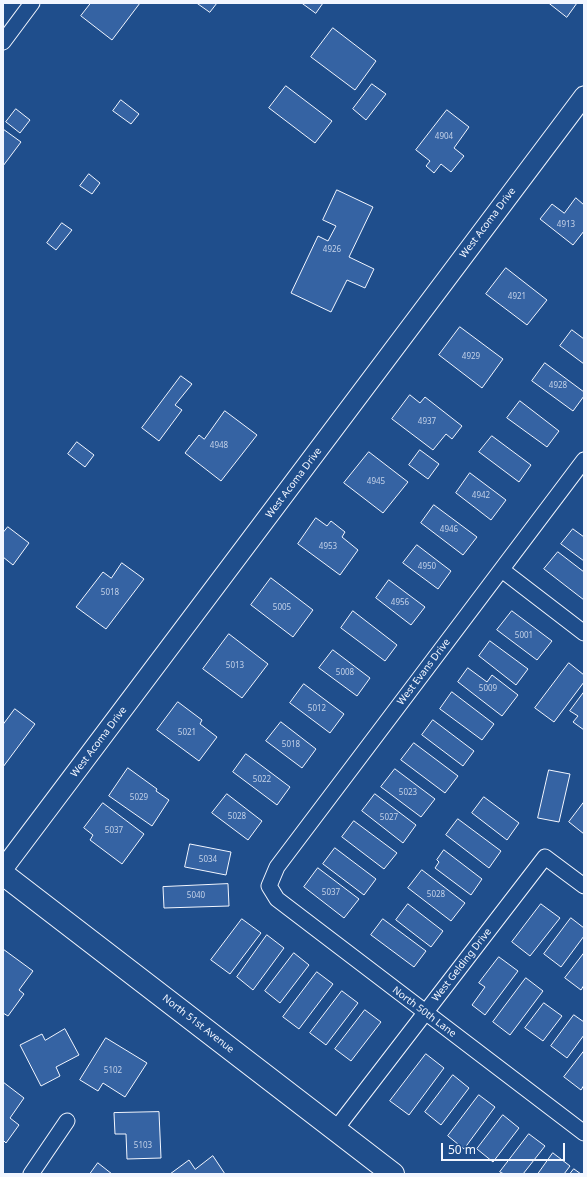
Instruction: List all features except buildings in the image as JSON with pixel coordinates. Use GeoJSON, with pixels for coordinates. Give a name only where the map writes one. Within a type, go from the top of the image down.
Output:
{"type":"FeatureCollection","features":[{"type":"Feature","properties":{"kind":"main road","name":"North 51st Avenue"},"geometry":{"type":"LineString","coordinates":[[3,874],[393,1174]]}},
{"type":"Feature","properties":{"kind":"street"},"geometry":{"type":"LineString","coordinates":[[3,42],[32,3]]}},
{"type":"Feature","properties":{"kind":"street","name":"West Acoma Drive"},"geometry":{"type":"LineString","coordinates":[[3,869],[584,96]]}},
{"type":"Feature","properties":{"kind":"street","name":"West Evans Drive"},"geometry":{"type":"LineString","coordinates":[[269,886],[281,861],[584,460]]}},
{"type":"Feature","properties":{"kind":"street"},"geometry":{"type":"LineString","coordinates":[[502,570],[584,633]]}},
{"type":"Feature","properties":{"kind":"street","name":"West Gelding Drive"},"geometry":{"type":"LineString","coordinates":[[335,1130],[545,857],[584,886]]}},
{"type":"Feature","properties":{"kind":"street","name":"North 50th Lane"},"geometry":{"type":"LineString","coordinates":[[269,886],[277,899],[584,1133]]}},
{"type":"Feature","properties":{"kind":"street"},"geometry":{"type":"LineString","coordinates":[[31,1174],[67,1121]]}}]}
